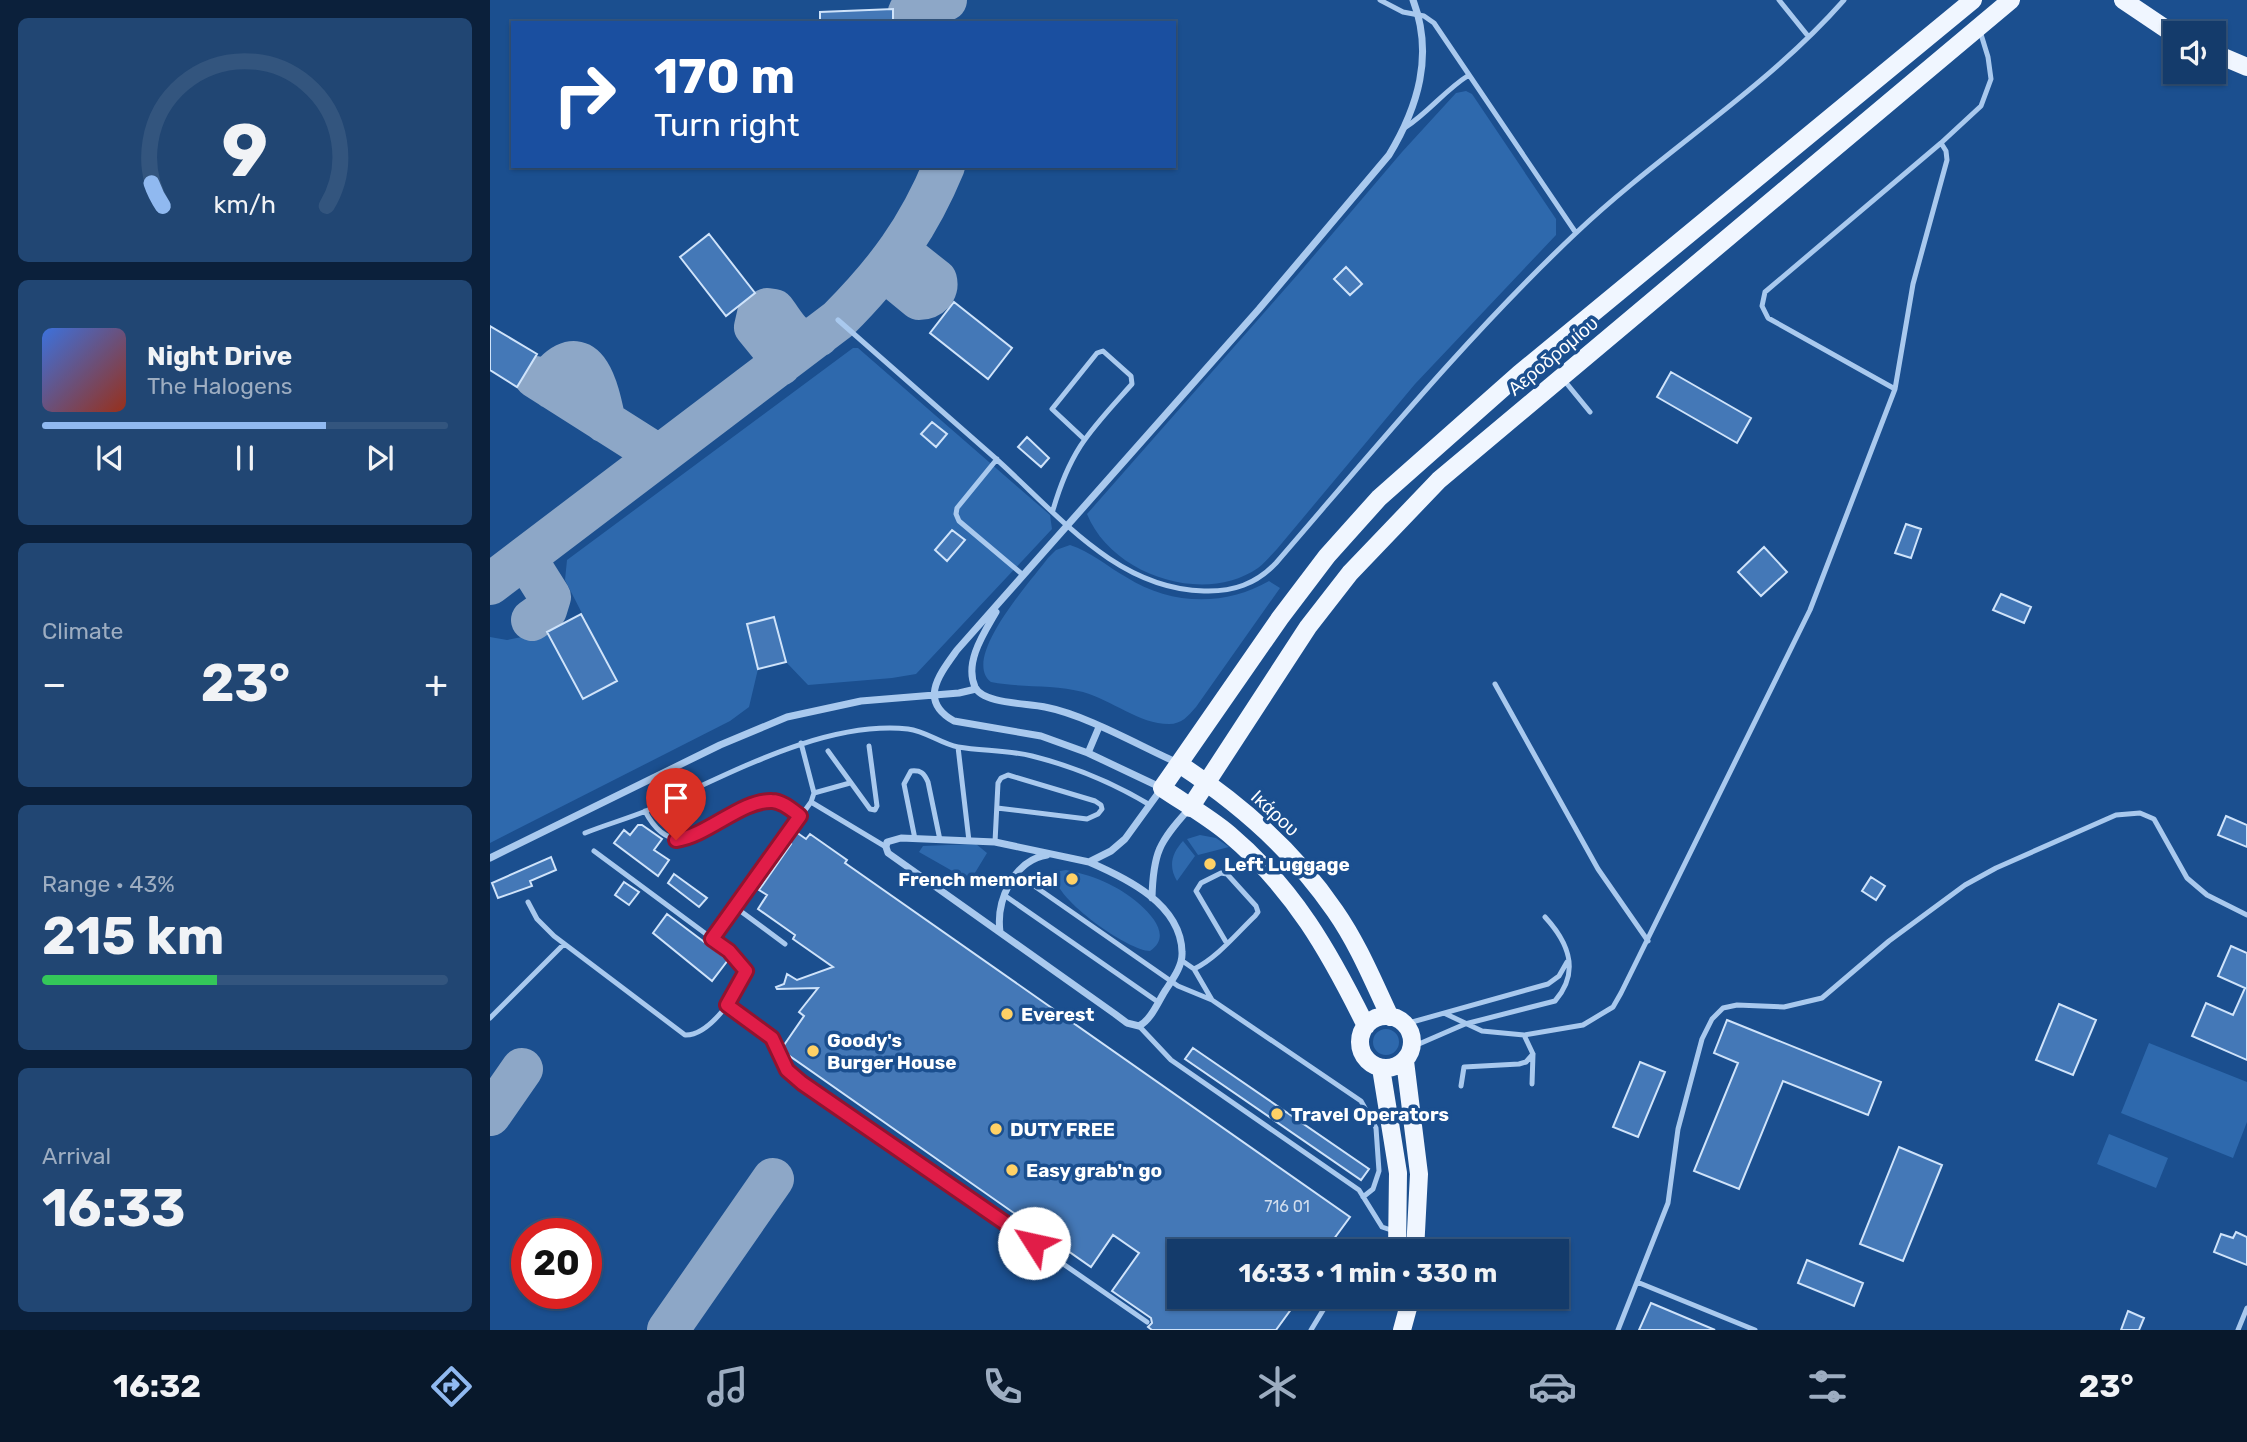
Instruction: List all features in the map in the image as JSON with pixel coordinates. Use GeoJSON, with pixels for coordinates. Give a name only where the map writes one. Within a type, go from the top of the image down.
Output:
{"type":"FeatureCollection","features":[{"type":"Feature","properties":{"kind":"main road","name":"Αεροδρομίου"},"geometry":{"type":"LineString","coordinates":[[1162,789],[1280,618],[1327,556],[1379,498],[1519,374],[1973,0]]}},
{"type":"Feature","properties":{"kind":"main road","name":"Αεροδρομίου"},"geometry":{"type":"LineString","coordinates":[[1190,808],[1209,783],[1264,692],[1308,627],[1350,573],[1439,480],[2011,0]]}},
{"type":"Feature","properties":{"kind":"main road"},"geometry":{"type":"LineString","coordinates":[[2123,0],[2163,27]]}},
{"type":"Feature","properties":{"kind":"main road"},"geometry":{"type":"LineString","coordinates":[[2226,58],[2247,67]]}},
{"type":"Feature","properties":{"kind":"main road","name":"Ικάρου"},"geometry":{"type":"LineString","coordinates":[[1179,764],[1209,783],[1277,842],[1314,883],[1336,912],[1397,1020]]}},
{"type":"Feature","properties":{"kind":"main road"},"geometry":{"type":"LineString","coordinates":[[1162,789],[1227,832],[1287,891],[1325,947],[1366,1026]]}},
{"type":"Feature","properties":{"kind":"main road"},"geometry":{"type":"LineString","coordinates":[[1408,1054],[1398,1066],[1381,1068],[1373,1065],[1362,1051],[1362,1034],[1366,1026],[1373,1020],[1397,1020],[1412,1038],[1408,1054],[1419,1174],[1416,1239]]}},
{"type":"Feature","properties":{"kind":"main road"},"geometry":{"type":"LineString","coordinates":[[1381,1068],[1398,1173],[1397,1239]]}},
{"type":"Feature","properties":{"kind":"street"},"geometry":{"type":"LineString","coordinates":[[1089,862],[1111,851],[1125,839],[1162,789],[1088,753],[1041,736],[954,722],[944,716],[933,696],[937,680],[951,657],[1356,197],[1389,155],[1406,127],[1422,72],[1423,38],[1413,0]]}},
{"type":"Feature","properties":{"kind":"street"},"geometry":{"type":"LineString","coordinates":[[976,689],[973,660],[984,632],[1003,599]]}},
{"type":"Feature","properties":{"kind":"street"},"geometry":{"type":"LineString","coordinates":[[490,858],[720,744],[787,717],[861,701],[933,696],[976,689],[992,699],[1048,707],[1179,764]]}},
{"type":"Feature","properties":{"kind":"street"},"geometry":{"type":"LineString","coordinates":[[1088,753],[1099,727]]}},
{"type":"Feature","properties":{"kind":"street"},"geometry":{"type":"LineString","coordinates":[[1152,898],[1154,862],[1158,850],[1172,828],[1190,808]]}},
{"type":"Feature","properties":{"kind":"street"},"geometry":{"type":"LineString","coordinates":[[892,839],[969,841],[995,842],[1089,862],[1115,873],[1152,898],[1174,923],[1182,950],[1181,960],[1171,981],[1144,1023],[1139,1026],[1127,1023],[888,853],[886,847],[892,839]]}},
{"type":"Feature","properties":{"kind":"street"},"geometry":{"type":"LineString","coordinates":[[1000,932],[999,912],[1004,895],[1017,874],[1025,863],[1051,855]]}},
{"type":"Feature","properties":{"kind":"lane"},"geometry":{"type":"LineString","coordinates":[[1380,0],[1404,12],[1418,13],[1434,23],[1576,233]]}},
{"type":"Feature","properties":{"kind":"lane"},"geometry":{"type":"LineString","coordinates":[[1779,0],[1808,36]]}},
{"type":"Feature","properties":{"kind":"lane"},"geometry":{"type":"LineString","coordinates":[[838,320],[997,459],[1089,545],[1116,563],[1157,583],[1185,590],[1218,592],[1245,586],[1276,563],[1447,368],[1576,233],[1808,36],[1844,0]]}},
{"type":"Feature","properties":{"kind":"lane"},"geometry":{"type":"LineString","coordinates":[[1895,389],[1768,318],[1762,306],[1765,292],[1981,106],[1991,79],[1989,57],[1979,28]]}},
{"type":"Feature","properties":{"kind":"lane"},"geometry":{"type":"LineString","coordinates":[[1406,127],[1423,116],[1452,86],[1469,75]]}},
{"type":"Feature","properties":{"kind":"lane"},"geometry":{"type":"LineString","coordinates":[[1446,1014],[1482,1031],[1524,1035],[1583,1026],[1613,1007],[1648,942],[1810,610],[1895,389],[1913,284],[1947,160],[1947,151],[1941,143]]}},
{"type":"Feature","properties":{"kind":"lane"},"geometry":{"type":"LineString","coordinates":[[1053,510],[1069,461],[1083,438],[1133,380],[1103,351],[1097,353],[1052,410],[1083,438]]}},
{"type":"Feature","properties":{"kind":"lane"},"geometry":{"type":"LineString","coordinates":[[1560,377],[1590,411]]}},
{"type":"Feature","properties":{"kind":"lane"},"geometry":{"type":"LineString","coordinates":[[997,459],[956,514],[959,521],[1023,575]]}},
{"type":"Feature","properties":{"kind":"lane"},"geometry":{"type":"LineString","coordinates":[[1495,684],[1586,849],[1648,942]]}},
{"type":"Feature","properties":{"kind":"lane"},"geometry":{"type":"LineString","coordinates":[[585,833],[645,811],[801,743],[864,732],[908,729],[930,734],[958,747],[1032,756],[1092,777],[1150,805]]}},
{"type":"Feature","properties":{"kind":"lane"},"geometry":{"type":"LineString","coordinates":[[712,939],[811,802],[814,793],[801,743]]}},
{"type":"Feature","properties":{"kind":"lane"},"geometry":{"type":"LineString","coordinates":[[828,751],[870,809],[877,809],[869,746]]}},
{"type":"Feature","properties":{"kind":"lane"},"geometry":{"type":"LineString","coordinates":[[958,747],[969,841]]}},
{"type":"Feature","properties":{"kind":"lane"},"geometry":{"type":"LineString","coordinates":[[915,839],[905,784],[911,771],[917,770],[924,774],[929,782],[940,840]]}},
{"type":"Feature","properties":{"kind":"lane"},"geometry":{"type":"LineString","coordinates":[[995,842],[998,783],[1007,775],[1095,801],[1101,804],[1102,809],[1087,819],[997,808]]}},
{"type":"Feature","properties":{"kind":"lane"},"geometry":{"type":"LineString","coordinates":[[814,793],[850,783]]}},
{"type":"Feature","properties":{"kind":"lane"},"geometry":{"type":"LineString","coordinates":[[645,811],[657,828],[676,840],[690,838],[755,804],[772,800],[800,816]]}},
{"type":"Feature","properties":{"kind":"lane"},"geometry":{"type":"LineString","coordinates":[[811,802],[886,847]]}},
{"type":"Feature","properties":{"kind":"lane"},"geometry":{"type":"LineString","coordinates":[[1618,1330],[1668,1203],[1678,1129],[1702,1039],[1712,1019],[1723,1008],[1737,1005],[1784,1007],[1822,998],[1908,926],[1980,876],[2116,814],[2140,813],[2154,819],[2187,878],[2207,895],[2247,915]]}},
{"type":"Feature","properties":{"kind":"lane"},"geometry":{"type":"LineString","coordinates":[[528,902],[537,919],[564,944],[685,1035],[702,1033],[727,1005],[746,971],[729,951],[594,851]]}},
{"type":"Feature","properties":{"kind":"lane"},"geometry":{"type":"LineString","coordinates":[[1194,969],[1226,943],[1258,912],[1256,906],[1227,874],[1221,873],[1201,883],[1196,891],[1226,943]]}},
{"type":"Feature","properties":{"kind":"lane"},"geometry":{"type":"LineString","coordinates":[[1017,874],[1171,981],[1198,996],[1212,1000],[1361,1101],[1376,1128],[1379,1171],[1373,1189],[1363,1197]]}},
{"type":"Feature","properties":{"kind":"lane"},"geometry":{"type":"LineString","coordinates":[[1004,895],[1158,1002]]}},
{"type":"Feature","properties":{"kind":"lane"},"geometry":{"type":"LineString","coordinates":[[735,907],[785,944]]}},
{"type":"Feature","properties":{"kind":"lane"},"geometry":{"type":"LineString","coordinates":[[1408,1054],[1465,1024],[1555,1001],[1568,977],[1569,959],[1561,934],[1545,917]]}},
{"type":"Feature","properties":{"kind":"lane"},"geometry":{"type":"LineString","coordinates":[[491,1017],[564,944]]}},
{"type":"Feature","properties":{"kind":"lane"},"geometry":{"type":"LineString","coordinates":[[1397,1020],[1446,1014],[1548,984],[1559,976],[1569,959]]}},
{"type":"Feature","properties":{"kind":"lane"},"geometry":{"type":"LineString","coordinates":[[1181,960],[1194,969],[1212,1000]]}},
{"type":"Feature","properties":{"kind":"lane"},"geometry":{"type":"LineString","coordinates":[[727,1005],[772,1038],[787,1070],[802,1083],[1147,1321]]}},
{"type":"Feature","properties":{"kind":"lane"},"geometry":{"type":"LineString","coordinates":[[1139,1026],[1171,1060],[1359,1190],[1382,1227],[1397,1232]]}},
{"type":"Feature","properties":{"kind":"lane"},"geometry":{"type":"LineString","coordinates":[[1524,1035],[1533,1054],[1532,1084]]}},
{"type":"Feature","properties":{"kind":"lane"},"geometry":{"type":"LineString","coordinates":[[1461,1086],[1464,1067],[1519,1064],[1526,1062],[1533,1054]]}},
{"type":"Feature","properties":{"kind":"lane"},"geometry":{"type":"LineString","coordinates":[[1637,1282],[1755,1330]]}},
{"type":"Feature","properties":{"kind":"lane"},"geometry":{"type":"LineString","coordinates":[[2238,1330],[2247,1308]]}},
{"type":"Feature","properties":{"kind":"lane"},"geometry":{"type":"LineString","coordinates":[[1311,1330],[1324,1309]]}},
{"type":"Feature","properties":{"kind":"shaded area"},"geometry":{"type":"Polygon","coordinates":[[[1466,91],[1472,94],[1556,219],[1556,235],[1415,384],[1277,549],[1258,568],[1236,579],[1211,584],[1186,583],[1161,578],[1116,553],[1099,535],[1087,514],[1402,152],[1456,93],[1466,91]]]}},
{"type":"Feature","properties":{"kind":"shaded area"},"geometry":{"type":"Polygon","coordinates":[[[853,348],[858,348],[1050,515],[1052,529],[916,674],[808,685],[786,662],[774,617],[747,623],[758,669],[749,707],[730,721],[490,843],[490,637],[507,640],[547,632],[584,699],[617,682],[565,580],[567,560],[853,348]]]}},
{"type":"Feature","properties":{"kind":"shaded area"},"geometry":{"type":"Polygon","coordinates":[[[1070,545],[1143,586],[1179,597],[1216,599],[1252,589],[1269,581],[1280,588],[1196,707],[1178,723],[1147,720],[1083,692],[991,682],[984,671],[985,656],[991,638],[1048,558],[1056,550],[1070,545]]]}},
{"type":"Feature","properties":{"kind":"shaded area"},"geometry":{"type":"Polygon","coordinates":[[[1200,835],[1216,838],[1229,847],[1198,855],[1187,839],[1200,835]]]}},
{"type":"Feature","properties":{"kind":"shaded area"},"geometry":{"type":"Polygon","coordinates":[[[1183,841],[1195,856],[1177,881],[1172,860],[1183,841]]]}},
{"type":"Feature","properties":{"kind":"shaded area"},"geometry":{"type":"Polygon","coordinates":[[[976,844],[987,853],[970,881],[919,852],[923,846],[976,844]]]}},
{"type":"Feature","properties":{"kind":"shaded area"},"geometry":{"type":"Polygon","coordinates":[[[1066,870],[1104,882],[1128,895],[1156,923],[1160,933],[1158,942],[1150,951],[1139,949],[1092,920],[1076,907],[1056,882],[1055,872],[1066,870]]]}},
{"type":"Feature","properties":{"kind":"shaded area"},"geometry":{"type":"Polygon","coordinates":[[[1386,1029],[1396,1032],[1399,1042],[1396,1052],[1386,1055],[1376,1052],[1373,1042],[1376,1032],[1386,1029]]]}},
{"type":"Feature","properties":{"kind":"shaded area"},"geometry":{"type":"Polygon","coordinates":[[[2149,1043],[2247,1082],[2247,1122],[2233,1158],[2121,1113],[2149,1043]]]}},
{"type":"Feature","properties":{"kind":"shaded area"},"geometry":{"type":"Polygon","coordinates":[[[2109,1134],[2168,1158],[2156,1188],[2097,1164],[2109,1134]]]}},
{"type":"Feature","properties":{"kind":"building"},"geometry":{"type":"Polygon","coordinates":[[[893,9],[893,21],[820,21],[820,12],[893,9]]]}},
{"type":"Feature","properties":{"kind":"building"},"geometry":{"type":"Polygon","coordinates":[[[709,234],[755,293],[726,316],[680,257],[709,234]]]}},
{"type":"Feature","properties":{"kind":"building"},"geometry":{"type":"Polygon","coordinates":[[[1346,267],[1362,284],[1350,295],[1334,279],[1346,267]]]}},
{"type":"Feature","properties":{"kind":"building"},"geometry":{"type":"Polygon","coordinates":[[[954,302],[1012,348],[988,379],[930,333],[954,302]]]}},
{"type":"Feature","properties":{"kind":"building"},"geometry":{"type":"Polygon","coordinates":[[[490,326],[537,354],[517,387],[490,370],[490,326]]]}},
{"type":"Feature","properties":{"kind":"building"},"geometry":{"type":"Polygon","coordinates":[[[1671,372],[1751,418],[1737,443],[1657,397],[1671,372]]]}},
{"type":"Feature","properties":{"kind":"building"},"geometry":{"type":"Polygon","coordinates":[[[932,422],[947,434],[936,447],[921,434],[932,422]]]}},
{"type":"Feature","properties":{"kind":"building"},"geometry":{"type":"Polygon","coordinates":[[[1027,437],[1049,458],[1041,467],[1018,447],[1027,437]]]}},
{"type":"Feature","properties":{"kind":"building"},"geometry":{"type":"Polygon","coordinates":[[[1906,524],[1921,529],[1911,558],[1895,553],[1906,524]]]}},
{"type":"Feature","properties":{"kind":"building"},"geometry":{"type":"Polygon","coordinates":[[[952,530],[965,540],[947,561],[935,550],[952,530]]]}},
{"type":"Feature","properties":{"kind":"building"},"geometry":{"type":"Polygon","coordinates":[[[1764,547],[1787,572],[1761,596],[1738,572],[1764,547]]]}},
{"type":"Feature","properties":{"kind":"building"},"geometry":{"type":"Polygon","coordinates":[[[2001,594],[2031,607],[2024,623],[1993,610],[2001,594]]]}},
{"type":"Feature","properties":{"kind":"building"},"geometry":{"type":"Polygon","coordinates":[[[581,614],[617,681],[583,699],[547,632],[581,614]]]}},
{"type":"Feature","properties":{"kind":"building"},"geometry":{"type":"Polygon","coordinates":[[[774,617],[786,662],[758,669],[747,624],[774,617]]]}},
{"type":"Feature","properties":{"kind":"building"},"geometry":{"type":"Polygon","coordinates":[[[2226,816],[2247,825],[2247,847],[2218,835],[2226,816]]]}},
{"type":"Feature","properties":{"kind":"building"},"geometry":{"type":"Polygon","coordinates":[[[638,825],[662,839],[654,850],[669,860],[658,876],[614,843],[624,830],[630,835],[638,825]]]}},
{"type":"Feature","properties":{"kind":"building"},"geometry":{"type":"Polygon","coordinates":[[[796,832],[806,839],[810,834],[847,860],[845,863],[1350,1217],[1334,1239],[1167,1239],[1167,1309],[1291,1309],[1276,1330],[1152,1330],[1148,1327],[1152,1323],[1151,1318],[1112,1291],[1139,1253],[1113,1235],[1091,1267],[784,1052],[782,1048],[804,1016],[799,1012],[818,988],[776,987],[784,984],[787,974],[797,980],[833,967],[793,939],[795,935],[758,909],[767,895],[759,890],[791,844],[788,842],[796,832]]]}},
{"type":"Feature","properties":{"kind":"building"},"geometry":{"type":"Polygon","coordinates":[[[551,857],[556,870],[530,881],[532,886],[498,898],[492,883],[551,857]]]}},
{"type":"Feature","properties":{"kind":"building"},"geometry":{"type":"Polygon","coordinates":[[[674,874],[707,898],[699,907],[668,883],[674,874]]]}},
{"type":"Feature","properties":{"kind":"building"},"geometry":{"type":"Polygon","coordinates":[[[1871,877],[1885,886],[1876,900],[1862,891],[1871,877]]]}},
{"type":"Feature","properties":{"kind":"building"},"geometry":{"type":"Polygon","coordinates":[[[624,882],[639,892],[629,905],[615,895],[624,882]]]}},
{"type":"Feature","properties":{"kind":"building"},"geometry":{"type":"Polygon","coordinates":[[[667,914],[728,960],[712,981],[653,933],[667,914]]]}},
{"type":"Feature","properties":{"kind":"building"},"geometry":{"type":"Polygon","coordinates":[[[2231,946],[2247,953],[2247,1060],[2192,1036],[2206,1003],[2233,1015],[2245,988],[2218,976],[2231,946]]]}},
{"type":"Feature","properties":{"kind":"building"},"geometry":{"type":"Polygon","coordinates":[[[2059,1004],[2096,1020],[2073,1075],[2036,1060],[2059,1004]]]}},
{"type":"Feature","properties":{"kind":"building"},"geometry":{"type":"Polygon","coordinates":[[[1727,1020],[1881,1082],[1868,1115],[1783,1081],[1739,1189],[1694,1171],[1738,1063],[1714,1053],[1727,1020]]]}},
{"type":"Feature","properties":{"kind":"building","name":"Travel Operators"},"geometry":{"type":"Polygon","coordinates":[[[1193,1048],[1369,1169],[1361,1180],[1185,1059],[1193,1048]]]}},
{"type":"Feature","properties":{"kind":"building"},"geometry":{"type":"Polygon","coordinates":[[[1640,1062],[1665,1072],[1638,1137],[1613,1127],[1640,1062]]]}},
{"type":"Feature","properties":{"kind":"building"},"geometry":{"type":"Polygon","coordinates":[[[1899,1147],[1942,1165],[1903,1261],[1860,1244],[1899,1147]]]}},
{"type":"Feature","properties":{"kind":"building"},"geometry":{"type":"Polygon","coordinates":[[[2236,1232],[2247,1237],[2247,1265],[2214,1252],[2221,1234],[2233,1238],[2236,1232]]]}},
{"type":"Feature","properties":{"kind":"building"},"geometry":{"type":"Polygon","coordinates":[[[1807,1260],[1863,1283],[1854,1306],[1798,1283],[1807,1260]]]}},
{"type":"Feature","properties":{"kind":"building"},"geometry":{"type":"Polygon","coordinates":[[[1651,1303],[1715,1330],[1639,1330],[1651,1303]]]}},
{"type":"Feature","properties":{"kind":"building"},"geometry":{"type":"Polygon","coordinates":[[[2128,1311],[2144,1318],[2139,1330],[2121,1330],[2128,1311]]]}},
{"type":"Feature","properties":{"kind":"taxiway"},"geometry":{"type":"LineString","coordinates":[[911,21],[909,12],[914,3],[946,0]]}},
{"type":"Feature","properties":{"kind":"taxiway"},"geometry":{"type":"LineString","coordinates":[[490,584],[838,320],[871,285],[899,249],[923,210],[943,168]]}},
{"type":"Feature","properties":{"kind":"taxiway"},"geometry":{"type":"LineString","coordinates":[[882,275],[891,276],[919,299],[930,296],[935,291],[936,280],[907,257],[903,246]]}},
{"type":"Feature","properties":{"kind":"taxiway"},"geometry":{"type":"LineString","coordinates":[[780,365],[777,354],[755,327],[758,314],[767,309],[774,310],[787,329],[797,336],[818,336]]}},
{"type":"Feature","properties":{"kind":"taxiway"},"geometry":{"type":"LineString","coordinates":[[552,388],[554,373],[566,364],[576,362],[585,367],[596,387],[605,422]]}},
{"type":"Feature","properties":{"kind":"taxiway"},"geometry":{"type":"LineString","coordinates":[[535,377],[650,450],[652,461]]}},
{"type":"Feature","properties":{"kind":"taxiway"},"geometry":{"type":"LineString","coordinates":[[521,561],[533,570],[550,597],[546,610],[532,620]]}},
{"type":"Feature","properties":{"kind":"taxiway"},"geometry":{"type":"LineString","coordinates":[[490,1115],[522,1069]]}},
{"type":"Feature","properties":{"kind":"taxiway"},"geometry":{"type":"LineString","coordinates":[[668,1330],[773,1179]]}},
{"type":"Feature","properties":{"kind":"place","name":"Left Luggage"},"geometry":{"type":"Point","coordinates":[1210,864]}},
{"type":"Feature","properties":{"kind":"place","name":"French memorial"},"geometry":{"type":"Point","coordinates":[1072,879]}},
{"type":"Feature","properties":{"kind":"place","name":"Everest"},"geometry":{"type":"Point","coordinates":[1007,1014]}},
{"type":"Feature","properties":{"kind":"place","name":"Goody's Burger House"},"geometry":{"type":"Point","coordinates":[813,1051]}},
{"type":"Feature","properties":{"kind":"place","name":"Travel Operators"},"geometry":{"type":"Point","coordinates":[1277,1114]}},
{"type":"Feature","properties":{"kind":"place","name":"DUTY FREE"},"geometry":{"type":"Point","coordinates":[996,1129]}},
{"type":"Feature","properties":{"kind":"place","name":"Easy grab'n go"},"geometry":{"type":"Point","coordinates":[1012,1170]}},
{"type":"Feature","properties":{"kind":"route"},"geometry":{"type":"LineString","coordinates":[[676,840],[690,838],[755,804],[772,800],[800,816],[712,939],[743,964],[746,971],[727,1005],[772,1038],[787,1070],[802,1083],[1034,1243]]}}]}
